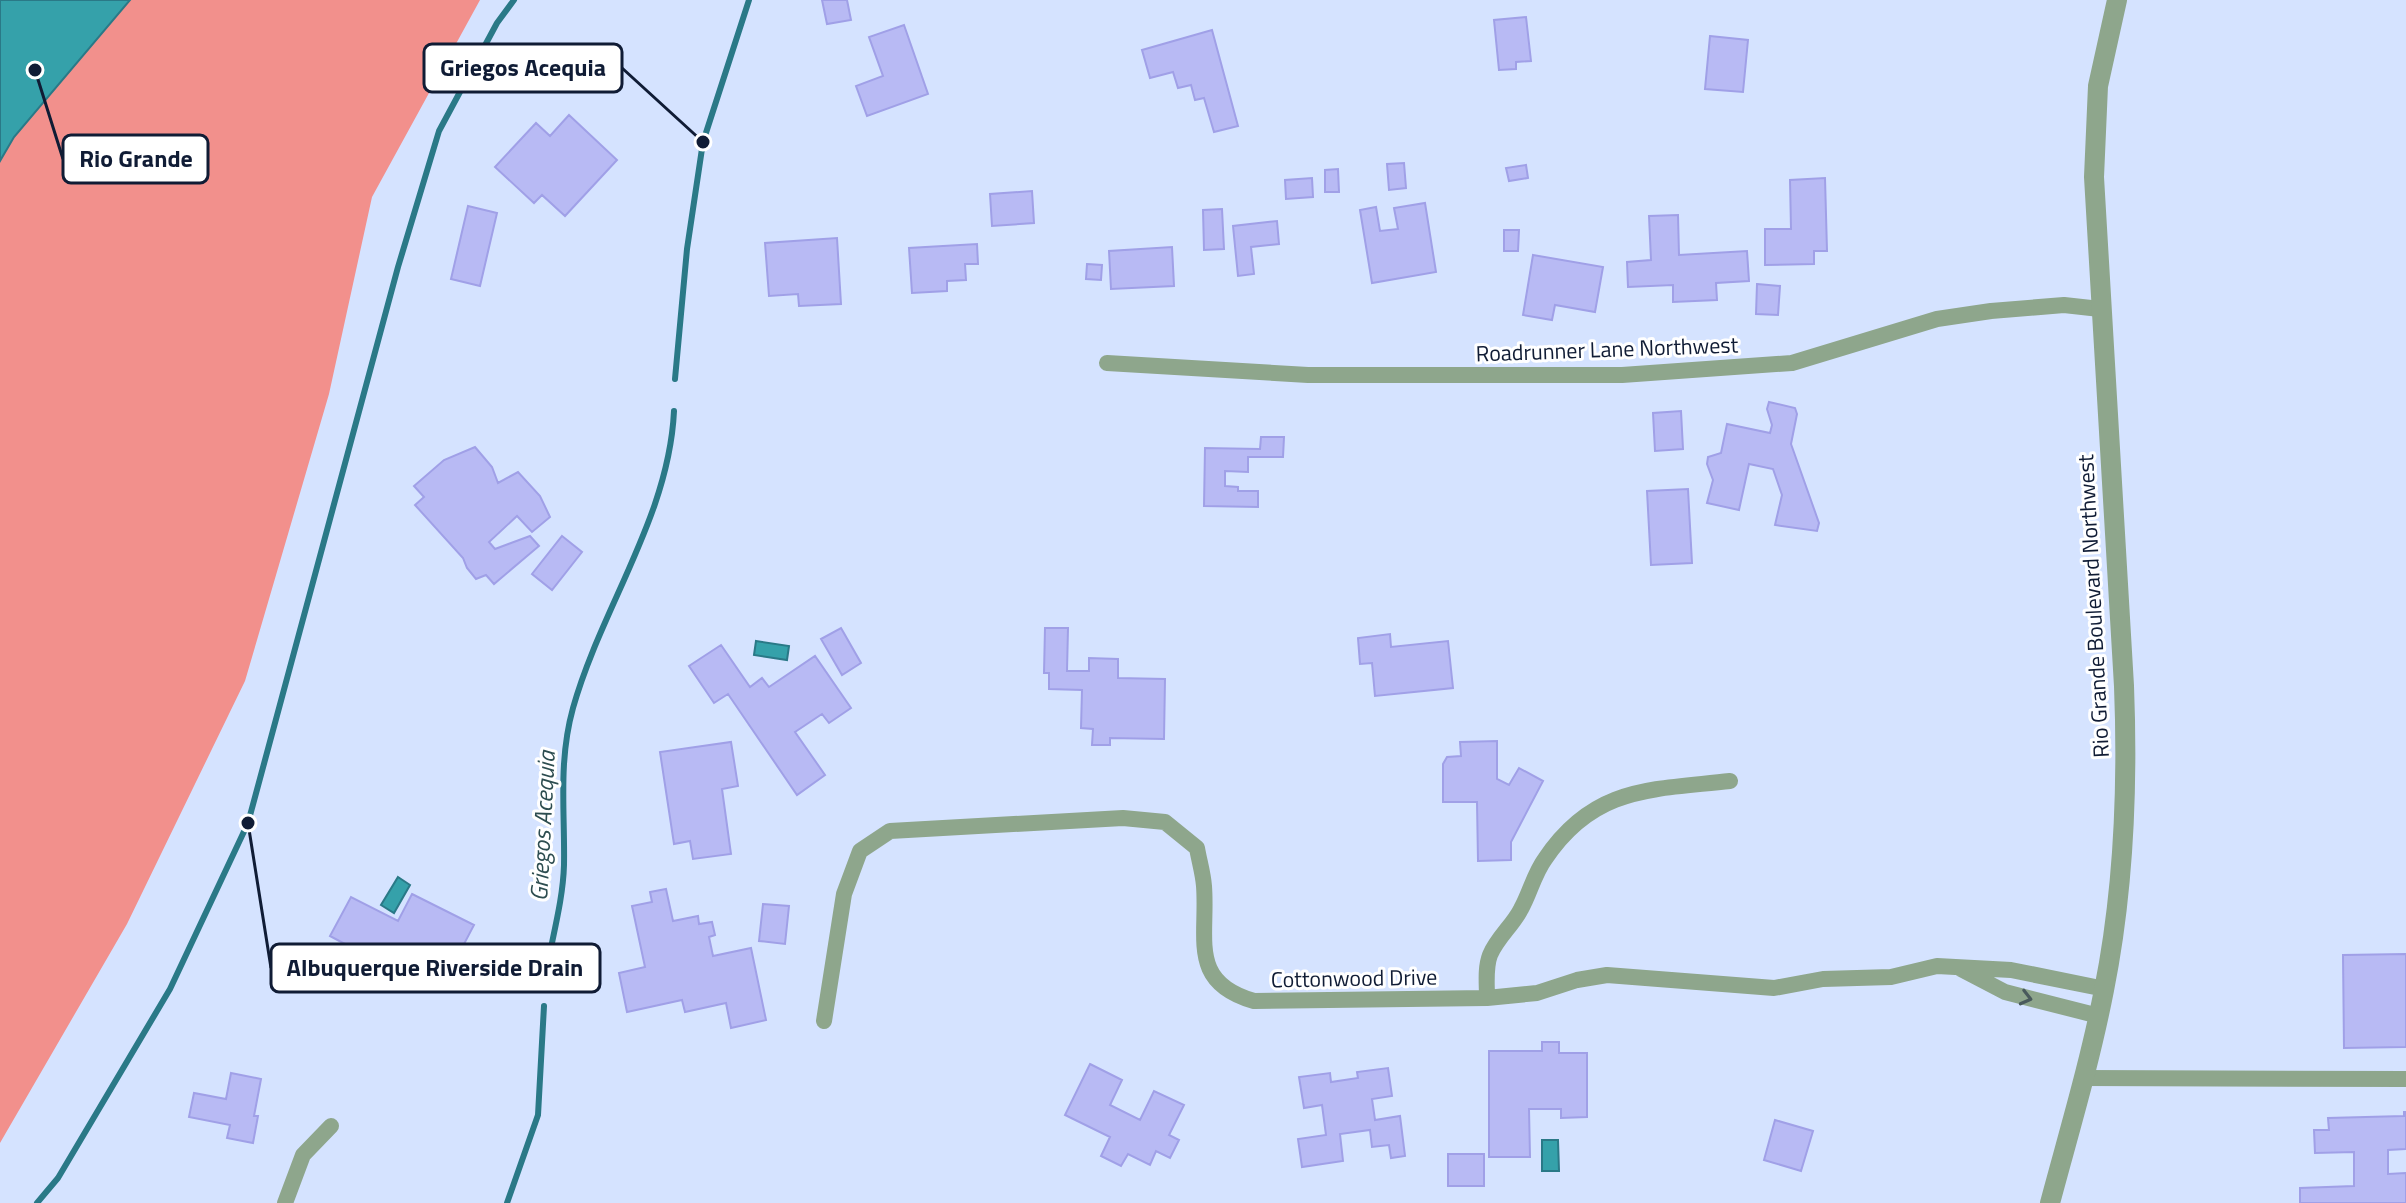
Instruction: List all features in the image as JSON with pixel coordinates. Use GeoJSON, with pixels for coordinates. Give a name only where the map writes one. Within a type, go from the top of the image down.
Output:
{"type":"FeatureCollection","features":[{"type":"Feature","properties":{"kind":"street","name":"Rio Grande Boulevard Northwest"},"geometry":{"type":"LineString","coordinates":[[2050,1203],[2105,989],[2124,843],[2126,739],[2094,177],[2098,86],[2117,0]]}},
{"type":"Feature","properties":{"kind":"street","name":"Roadrunner Lane Northwest"},"geometry":{"type":"LineString","coordinates":[[1107,363],[1308,375],[1622,375],[1792,363],[1937,319],[1978,313],[2064,305],[2100,309]]}},
{"type":"Feature","properties":{"kind":"street"},"geometry":{"type":"LineString","coordinates":[[1487,998],[1490,954],[1514,923],[1544,860],[1577,821],[1605,802],[1635,793],[1730,781]]}},
{"type":"Feature","properties":{"kind":"street","name":"Cottonwood Drive"},"geometry":{"type":"LineString","coordinates":[[824,1021],[844,894],[860,851],[890,831],[1123,818],[1165,822],[1197,848],[1204,886],[1202,939],[1205,958],[1219,982],[1236,995],[1268,1002],[1487,998],[1537,993],[1577,980],[1607,975],[1774,988],[1823,979],[1882,978],[1937,966],[2011,970],[2105,989]]}},
{"type":"Feature","properties":{"kind":"street"},"geometry":{"type":"LineString","coordinates":[[1957,967],[2005,992],[2099,1016]]}},
{"type":"Feature","properties":{"kind":"street"},"geometry":{"type":"LineString","coordinates":[[2083,1078],[2406,1079]]}},
{"type":"Feature","properties":{"kind":"street"},"geometry":{"type":"LineString","coordinates":[[285,1203],[303,1155],[331,1126]]}},
{"type":"Feature","properties":{"kind":"shaded area"},"geometry":{"type":"Polygon","coordinates":[[[0,0],[130,0],[14,137],[0,161],[0,0]]]}},
{"type":"Feature","properties":{"kind":"shaded area"},"geometry":{"type":"Polygon","coordinates":[[[130,0],[480,0],[372,197],[329,394],[245,681],[127,924],[0,1143],[0,161],[14,137],[130,0]]]}},
{"type":"Feature","properties":{"kind":"shaded area"},"geometry":{"type":"Polygon","coordinates":[[[756,641],[789,646],[787,660],[754,655],[756,641]]]}},
{"type":"Feature","properties":{"kind":"shaded area"},"geometry":{"type":"Polygon","coordinates":[[[398,877],[410,885],[394,913],[381,905],[398,877]]]}},
{"type":"Feature","properties":{"kind":"shaded area"},"geometry":{"type":"Polygon","coordinates":[[[1542,1140],[1558,1140],[1559,1171],[1542,1171],[1542,1140]]]}},
{"type":"Feature","properties":{"kind":"building"},"geometry":{"type":"Polygon","coordinates":[[[822,0],[847,0],[851,20],[827,24],[822,0]]]}},
{"type":"Feature","properties":{"kind":"building"},"geometry":{"type":"Polygon","coordinates":[[[1526,17],[1531,61],[1516,62],[1516,69],[1499,70],[1494,20],[1526,17]]]}},
{"type":"Feature","properties":{"kind":"building"},"geometry":{"type":"Polygon","coordinates":[[[904,25],[928,94],[867,116],[856,86],[883,76],[869,37],[904,25]]]}},
{"type":"Feature","properties":{"kind":"building"},"geometry":{"type":"Polygon","coordinates":[[[1212,30],[1238,126],[1214,132],[1204,98],[1195,100],[1191,85],[1178,88],[1173,72],[1150,78],[1142,50],[1212,30]]]}},
{"type":"Feature","properties":{"kind":"building"},"geometry":{"type":"Polygon","coordinates":[[[1710,36],[1748,40],[1743,92],[1705,89],[1710,36]]]}},
{"type":"Feature","properties":{"kind":"building"},"geometry":{"type":"Polygon","coordinates":[[[569,115],[617,160],[565,216],[542,195],[534,203],[495,167],[536,123],[550,136],[569,115]]]}},
{"type":"Feature","properties":{"kind":"building"},"geometry":{"type":"Polygon","coordinates":[[[1404,163],[1406,188],[1389,190],[1387,164],[1404,163]]]}},
{"type":"Feature","properties":{"kind":"building"},"geometry":{"type":"Polygon","coordinates":[[[1526,165],[1528,178],[1509,181],[1506,168],[1526,165]]]}},
{"type":"Feature","properties":{"kind":"building"},"geometry":{"type":"Polygon","coordinates":[[[1338,169],[1339,192],[1325,192],[1325,170],[1338,169]]]}},
{"type":"Feature","properties":{"kind":"building"},"geometry":{"type":"Polygon","coordinates":[[[1312,178],[1313,197],[1286,199],[1285,180],[1312,178]]]}},
{"type":"Feature","properties":{"kind":"building"},"geometry":{"type":"Polygon","coordinates":[[[1825,178],[1827,251],[1814,251],[1814,264],[1765,265],[1765,229],[1791,229],[1790,180],[1825,178]]]}},
{"type":"Feature","properties":{"kind":"building"},"geometry":{"type":"Polygon","coordinates":[[[1032,191],[1034,223],[992,226],[990,194],[1032,191]]]}},
{"type":"Feature","properties":{"kind":"building"},"geometry":{"type":"Polygon","coordinates":[[[1425,203],[1436,272],[1372,283],[1360,210],[1376,207],[1380,231],[1398,229],[1394,208],[1425,203]]]}},
{"type":"Feature","properties":{"kind":"building"},"geometry":{"type":"Polygon","coordinates":[[[468,206],[497,213],[480,286],[451,279],[468,206]]]}},
{"type":"Feature","properties":{"kind":"building"},"geometry":{"type":"Polygon","coordinates":[[[1222,209],[1224,249],[1204,250],[1203,210],[1222,209]]]}},
{"type":"Feature","properties":{"kind":"building"},"geometry":{"type":"Polygon","coordinates":[[[1678,215],[1679,255],[1747,251],[1749,281],[1716,283],[1717,300],[1673,302],[1673,285],[1628,287],[1627,262],[1651,260],[1649,216],[1678,215]]]}},
{"type":"Feature","properties":{"kind":"building"},"geometry":{"type":"Polygon","coordinates":[[[1277,221],[1279,244],[1251,247],[1254,274],[1238,276],[1233,226],[1277,221]]]}},
{"type":"Feature","properties":{"kind":"building"},"geometry":{"type":"Polygon","coordinates":[[[1504,230],[1519,230],[1518,251],[1504,251],[1504,230]]]}},
{"type":"Feature","properties":{"kind":"building"},"geometry":{"type":"Polygon","coordinates":[[[837,238],[841,304],[799,306],[798,294],[769,296],[765,243],[837,238]]]}},
{"type":"Feature","properties":{"kind":"building"},"geometry":{"type":"Polygon","coordinates":[[[977,244],[978,264],[965,264],[966,280],[947,281],[947,291],[912,293],[909,248],[977,244]]]}},
{"type":"Feature","properties":{"kind":"building"},"geometry":{"type":"Polygon","coordinates":[[[1172,247],[1174,286],[1111,289],[1109,251],[1172,247]]]}},
{"type":"Feature","properties":{"kind":"building"},"geometry":{"type":"Polygon","coordinates":[[[1533,255],[1603,267],[1595,312],[1555,305],[1552,320],[1523,315],[1533,255]]]}},
{"type":"Feature","properties":{"kind":"building"},"geometry":{"type":"Polygon","coordinates":[[[1087,264],[1102,265],[1101,280],[1086,279],[1087,264]]]}},
{"type":"Feature","properties":{"kind":"building"},"geometry":{"type":"Polygon","coordinates":[[[1757,284],[1780,286],[1778,315],[1756,314],[1757,284]]]}},
{"type":"Feature","properties":{"kind":"building"},"geometry":{"type":"Polygon","coordinates":[[[1769,402],[1795,408],[1797,414],[1791,444],[1819,523],[1817,531],[1775,525],[1782,495],[1773,469],[1749,464],[1739,510],[1707,503],[1713,480],[1707,464],[1708,457],[1721,453],[1727,424],[1770,433],[1769,402]]]}},
{"type":"Feature","properties":{"kind":"building"},"geometry":{"type":"Polygon","coordinates":[[[1681,411],[1683,449],[1655,451],[1653,413],[1681,411]]]}},
{"type":"Feature","properties":{"kind":"building"},"geometry":{"type":"Polygon","coordinates":[[[1261,437],[1284,437],[1283,457],[1248,457],[1248,472],[1225,471],[1225,486],[1238,487],[1238,491],[1258,491],[1258,507],[1204,506],[1205,448],[1260,449],[1261,437]]]}},
{"type":"Feature","properties":{"kind":"building"},"geometry":{"type":"Polygon","coordinates":[[[475,447],[492,467],[498,483],[518,472],[540,496],[550,517],[532,532],[517,516],[489,542],[495,549],[530,536],[539,546],[494,584],[486,575],[476,579],[463,558],[415,505],[424,497],[414,486],[444,460],[475,447]]]}},
{"type":"Feature","properties":{"kind":"building"},"geometry":{"type":"Polygon","coordinates":[[[1688,489],[1692,563],[1651,565],[1647,491],[1688,489]]]}},
{"type":"Feature","properties":{"kind":"building"},"geometry":{"type":"Polygon","coordinates":[[[562,536],[582,552],[552,590],[532,574],[562,536]]]}},
{"type":"Feature","properties":{"kind":"building"},"geometry":{"type":"Polygon","coordinates":[[[841,628],[861,663],[842,675],[821,639],[841,628]]]}},
{"type":"Feature","properties":{"kind":"building"},"geometry":{"type":"Polygon","coordinates":[[[1045,628],[1068,628],[1067,671],[1089,671],[1089,658],[1118,659],[1118,678],[1165,679],[1164,739],[1110,738],[1110,745],[1092,745],[1093,729],[1081,728],[1082,690],[1049,689],[1049,673],[1044,673],[1045,628]]]}},
{"type":"Feature","properties":{"kind":"building"},"geometry":{"type":"Polygon","coordinates":[[[1390,634],[1391,647],[1448,641],[1453,688],[1375,696],[1372,663],[1360,664],[1358,638],[1390,634]]]}},
{"type":"Feature","properties":{"kind":"building"},"geometry":{"type":"Polygon","coordinates":[[[721,645],[750,687],[762,678],[769,687],[815,656],[851,708],[829,723],[822,714],[795,732],[825,775],[797,795],[728,694],[714,703],[689,666],[721,645]]]}},
{"type":"Feature","properties":{"kind":"building"},"geometry":{"type":"Polygon","coordinates":[[[1497,741],[1497,779],[1509,785],[1519,768],[1543,781],[1511,842],[1511,860],[1478,861],[1477,802],[1443,802],[1443,764],[1447,757],[1461,756],[1460,742],[1497,741]]]}},
{"type":"Feature","properties":{"kind":"building"},"geometry":{"type":"Polygon","coordinates":[[[731,742],[738,786],[722,789],[731,854],[693,859],[690,841],[674,844],[660,752],[731,742]]]}},
{"type":"Feature","properties":{"kind":"building"},"geometry":{"type":"Polygon","coordinates":[[[666,889],[673,921],[698,916],[699,924],[712,922],[715,935],[709,937],[713,956],[751,948],[766,1020],[731,1028],[726,1003],[685,1012],[682,1000],[627,1012],[619,973],[645,967],[632,906],[652,902],[650,892],[666,889]]]}},
{"type":"Feature","properties":{"kind":"building"},"geometry":{"type":"Polygon","coordinates":[[[412,894],[474,925],[443,984],[388,956],[375,981],[336,961],[345,944],[330,936],[351,897],[398,921],[412,894]]]}},
{"type":"Feature","properties":{"kind":"building"},"geometry":{"type":"Polygon","coordinates":[[[763,904],[789,906],[785,944],[759,941],[763,904]]]}},
{"type":"Feature","properties":{"kind":"building"},"geometry":{"type":"Polygon","coordinates":[[[2406,954],[2406,1047],[2344,1048],[2343,955],[2406,954]]]}},
{"type":"Feature","properties":{"kind":"building"},"geometry":{"type":"Polygon","coordinates":[[[1542,1042],[1559,1042],[1559,1053],[1587,1053],[1587,1117],[1561,1118],[1561,1109],[1529,1109],[1530,1157],[1489,1157],[1489,1051],[1542,1051],[1542,1042]]]}},
{"type":"Feature","properties":{"kind":"building"},"geometry":{"type":"Polygon","coordinates":[[[1090,1064],[1122,1080],[1110,1105],[1140,1120],[1154,1091],[1184,1105],[1169,1135],[1179,1140],[1170,1158],[1156,1151],[1150,1165],[1128,1154],[1121,1166],[1101,1156],[1110,1137],[1065,1115],[1090,1064]]]}},
{"type":"Feature","properties":{"kind":"building"},"geometry":{"type":"Polygon","coordinates":[[[1388,1068],[1392,1096],[1372,1099],[1375,1120],[1400,1116],[1405,1156],[1391,1158],[1389,1145],[1372,1147],[1370,1130],[1340,1134],[1343,1161],[1302,1167],[1298,1139],[1326,1135],[1322,1105],[1304,1108],[1299,1077],[1330,1073],[1331,1082],[1358,1078],[1357,1072],[1388,1068]]]}},
{"type":"Feature","properties":{"kind":"building"},"geometry":{"type":"Polygon","coordinates":[[[231,1073],[261,1079],[253,1143],[227,1138],[230,1125],[189,1117],[194,1093],[226,1099],[231,1073]]]}},
{"type":"Feature","properties":{"kind":"building"},"geometry":{"type":"Polygon","coordinates":[[[2404,1112],[2406,1149],[2388,1150],[2388,1174],[2406,1173],[2406,1203],[2300,1203],[2300,1188],[2354,1186],[2354,1152],[2315,1153],[2314,1130],[2329,1130],[2328,1118],[2404,1116],[2404,1112]]]}},
{"type":"Feature","properties":{"kind":"building"},"geometry":{"type":"Polygon","coordinates":[[[1775,1120],[1813,1131],[1801,1171],[1764,1160],[1775,1120]]]}},
{"type":"Feature","properties":{"kind":"building"},"geometry":{"type":"Polygon","coordinates":[[[1448,1154],[1484,1154],[1484,1186],[1448,1186],[1448,1154]]]}},
{"type":"Feature","properties":{"kind":"waterway"},"geometry":{"type":"LineString","coordinates":[[37,1203],[58,1178],[170,989],[248,823],[398,267],[439,131],[497,23],[514,0]]}},
{"type":"Feature","properties":{"kind":"waterway","name":"Griegos Acequia"},"geometry":{"type":"LineString","coordinates":[[675,379],[687,249],[703,142],[749,0]]}},
{"type":"Feature","properties":{"kind":"waterway","name":"Griegos Acequia"},"geometry":{"type":"LineString","coordinates":[[546,973],[563,879],[563,786],[568,728],[585,671],[660,488],[674,411]]}},
{"type":"Feature","properties":{"kind":"waterway","name":"Griegos Acequia"},"geometry":{"type":"LineString","coordinates":[[507,1203],[538,1115],[544,1006]]}},
{"type":"Feature","properties":{"kind":"place","name":"Rio Grande"},"geometry":{"type":"Point","coordinates":[35,70]}},
{"type":"Feature","properties":{"kind":"place","name":"Griegos Acequia"},"geometry":{"type":"Point","coordinates":[703,142]}},
{"type":"Feature","properties":{"kind":"place","name":"Albuquerque Riverside Drain"},"geometry":{"type":"Point","coordinates":[248,823]}}]}
